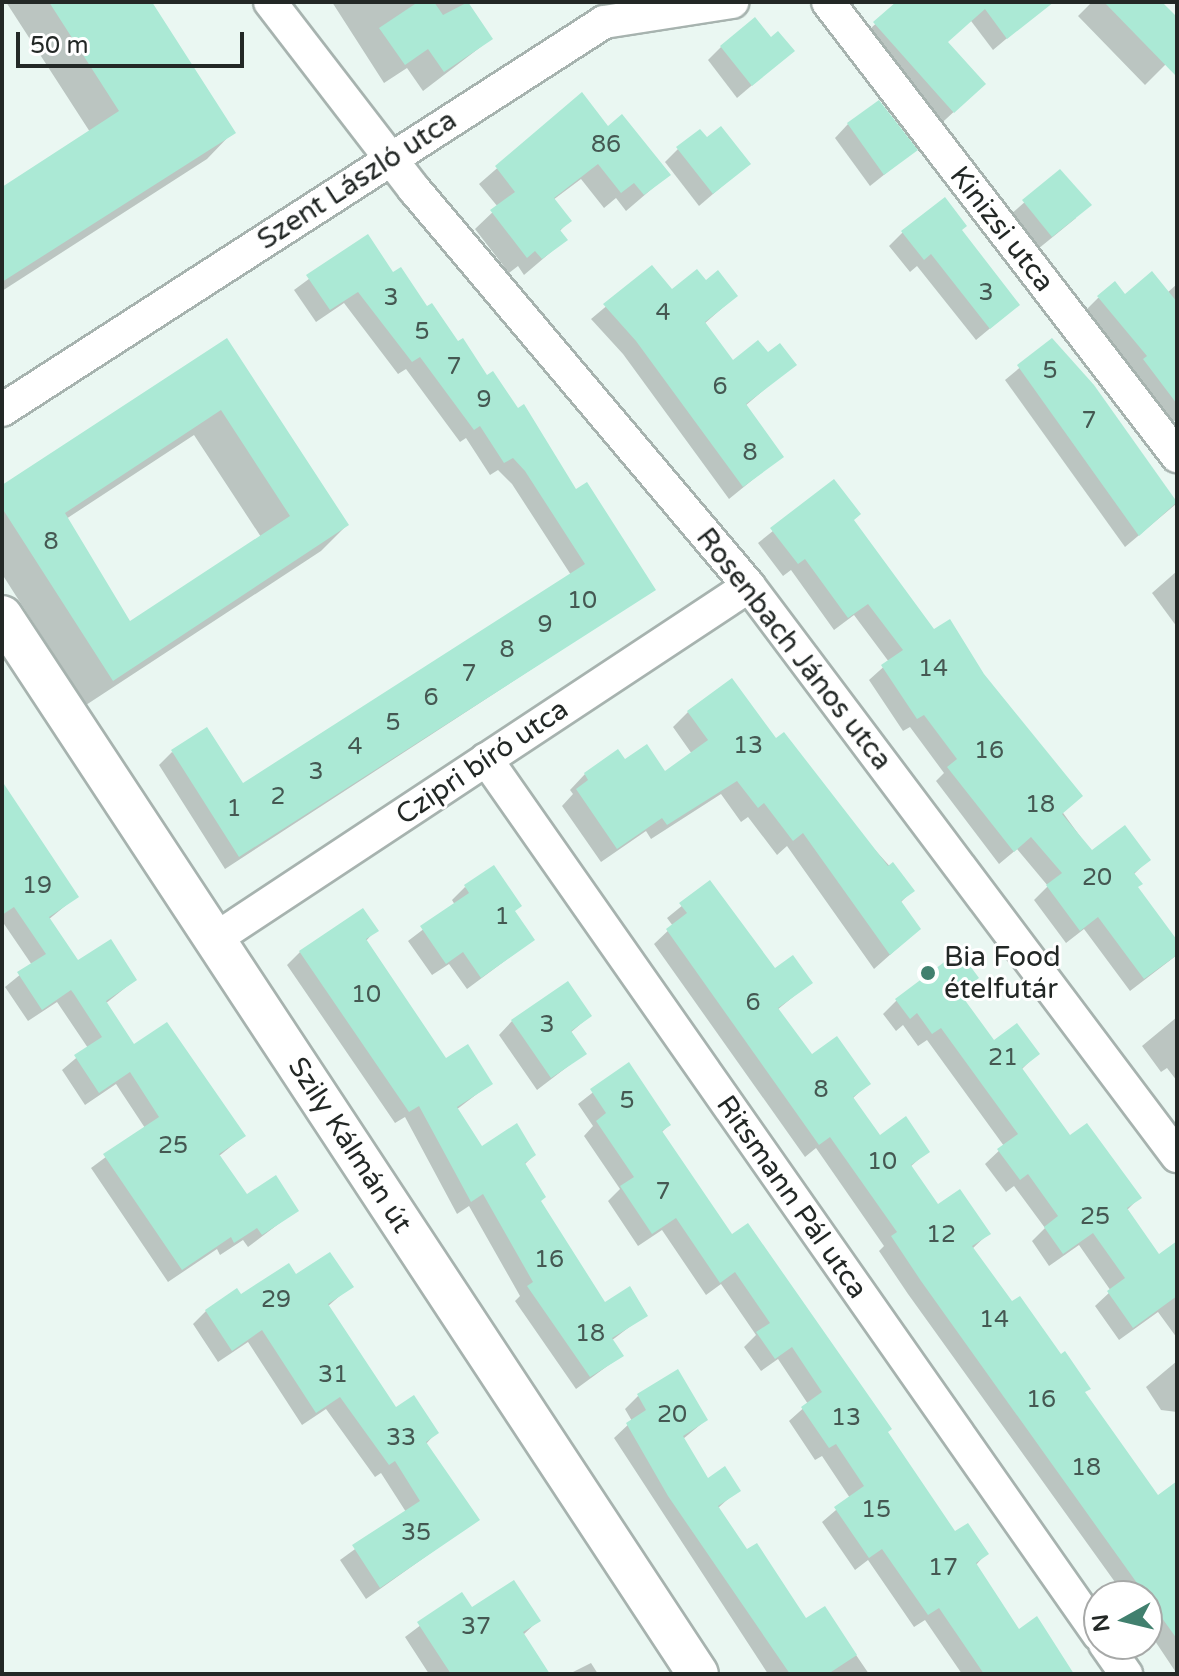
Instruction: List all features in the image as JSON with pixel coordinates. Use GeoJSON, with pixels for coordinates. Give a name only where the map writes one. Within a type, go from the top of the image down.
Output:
{"type":"FeatureCollection","features":[{"type":"Feature","properties":{"kind":"street","name":"Rosenbach János utca"},"geometry":{"type":"LineString","coordinates":[[270,2],[390,159],[749,586],[1177,1156]]}},
{"type":"Feature","properties":{"kind":"street","name":"Szent László utca"},"geometry":{"type":"LineString","coordinates":[[2,410],[390,159],[599,12],[732,2]]}},
{"type":"Feature","properties":{"kind":"street","name":"Kinizsi utca"},"geometry":{"type":"LineString","coordinates":[[828,2],[1177,456]]}},
{"type":"Feature","properties":{"kind":"street","name":"Czipri bíró utca"},"geometry":{"type":"LineString","coordinates":[[215,939],[749,586]]}},
{"type":"Feature","properties":{"kind":"street","name":"Szily Kálmán út"},"geometry":{"type":"LineString","coordinates":[[2,616],[698,1674]]}},
{"type":"Feature","properties":{"kind":"street","name":"Ritsmann Pál utca"},"geometry":{"type":"LineString","coordinates":[[486,759],[1083,1612]]}},
{"type":"Feature","properties":{"kind":"building"},"geometry":{"type":"Polygon","coordinates":[[[49,2],[152,2],[236,133],[2,282],[2,187],[119,111],[49,2]]]}},
{"type":"Feature","properties":{"kind":"building"},"geometry":{"type":"Polygon","coordinates":[[[418,2],[434,2],[443,15],[468,2],[493,39],[444,72],[428,49],[405,65],[379,28],[418,2]]]}},
{"type":"Feature","properties":{"kind":"building"},"geometry":{"type":"Polygon","coordinates":[[[896,2],[1054,2],[1007,39],[985,9],[948,42],[986,84],[954,113],[873,22],[896,2]]]}},
{"type":"Feature","properties":{"kind":"building"},"geometry":{"type":"Polygon","coordinates":[[[1104,2],[1162,2],[1177,17],[1177,77],[1104,2]]]}},
{"type":"Feature","properties":{"kind":"building"},"geometry":{"type":"Polygon","coordinates":[[[755,17],[771,37],[778,31],[795,51],[752,86],[720,46],[755,17]]]}},
{"type":"Feature","properties":{"kind":"building"},"geometry":{"type":"Polygon","coordinates":[[[582,92],[608,126],[622,114],[671,175],[644,195],[634,183],[621,193],[598,164],[554,198],[572,221],[560,230],[568,240],[542,259],[535,251],[527,258],[490,210],[515,192],[495,166],[582,92]]]}},
{"type":"Feature","properties":{"kind":"building"},"geometry":{"type":"Polygon","coordinates":[[[879,100],[918,150],[884,175],[847,123],[879,100]]]}},
{"type":"Feature","properties":{"kind":"building"},"geometry":{"type":"Polygon","coordinates":[[[721,126],[751,164],[713,194],[676,147],[700,129],[707,137],[721,126]]]}},
{"type":"Feature","properties":{"kind":"building"},"geometry":{"type":"Polygon","coordinates":[[[1060,169],[1092,205],[1052,237],[1022,200],[1060,169]]]}},
{"type":"Feature","properties":{"kind":"building"},"geometry":{"type":"Polygon","coordinates":[[[945,197],[967,226],[962,230],[1020,305],[990,329],[931,254],[924,260],[901,231],[945,197]]]}},
{"type":"Feature","properties":{"kind":"building"},"geometry":{"type":"Polygon","coordinates":[[[368,234],[393,272],[401,267],[427,306],[432,303],[458,341],[463,338],[487,375],[493,371],[518,408],[524,404],[576,489],[587,482],[656,590],[239,857],[171,750],[207,727],[243,783],[585,564],[525,471],[513,458],[504,463],[480,426],[474,430],[420,357],[412,362],[358,292],[330,310],[306,275],[368,234]]]}},
{"type":"Feature","properties":{"kind":"building"},"geometry":{"type":"Polygon","coordinates":[[[652,265],[672,289],[697,269],[706,280],[718,270],[738,296],[705,322],[733,360],[758,340],[768,352],[780,343],[797,365],[746,404],[784,457],[743,487],[636,341],[603,304],[652,265]]]}},
{"type":"Feature","properties":{"kind":"building"},"geometry":{"type":"Polygon","coordinates":[[[1152,271],[1177,302],[1177,404],[1143,359],[1147,356],[1097,296],[1115,281],[1125,294],[1152,271]]]}},
{"type":"Feature","properties":{"kind":"building"},"geometry":{"type":"Polygon","coordinates":[[[227,338],[349,525],[113,681],[2,508],[2,485],[227,338]],[[221,410],[65,513],[130,621],[290,516],[221,410]]]}},
{"type":"Feature","properties":{"kind":"building"},"geometry":{"type":"Polygon","coordinates":[[[1052,338],[1094,385],[1177,502],[1139,536],[1017,365],[1052,338]]]}},
{"type":"Feature","properties":{"kind":"building"},"geometry":{"type":"Polygon","coordinates":[[[834,479],[861,514],[854,520],[934,629],[950,619],[984,674],[1083,796],[1062,814],[1092,850],[1125,825],[1151,860],[1134,873],[1143,884],[1138,887],[1177,940],[1177,955],[1144,979],[1098,917],[1080,931],[1046,885],[1062,873],[1031,837],[1014,852],[947,767],[957,759],[924,715],[917,719],[881,665],[903,650],[868,604],[848,618],[805,559],[798,564],[770,528],[834,479]]]}},
{"type":"Feature","properties":{"kind":"building"},"geometry":{"type":"Polygon","coordinates":[[[732,678],[776,738],[784,732],[888,866],[893,862],[915,891],[901,901],[921,929],[890,955],[803,833],[793,841],[764,803],[758,808],[737,781],[667,825],[662,818],[617,849],[576,789],[588,780],[584,773],[618,749],[625,759],[647,744],[665,771],[708,740],[687,711],[732,678]]]}},
{"type":"Feature","properties":{"kind":"building"},"geometry":{"type":"Polygon","coordinates":[[[2,781],[79,897],[49,917],[78,960],[111,939],[137,980],[106,1001],[134,1044],[167,1022],[246,1136],[219,1154],[247,1194],[276,1175],[299,1211],[262,1235],[257,1228],[234,1243],[231,1237],[182,1270],[103,1154],[159,1117],[130,1072],[99,1093],[74,1055],[102,1037],[74,994],[71,990],[42,1010],[17,972],[46,954],[14,907],[2,915],[2,781]]]}},
{"type":"Feature","properties":{"kind":"building"},"geometry":{"type":"Polygon","coordinates":[[[494,865],[522,906],[515,911],[535,940],[481,978],[463,952],[446,964],[420,926],[469,893],[464,885],[494,865]]]}},
{"type":"Feature","properties":{"kind":"building"},"geometry":{"type":"Polygon","coordinates":[[[710,880],[775,968],[793,955],[813,983],[778,1008],[812,1054],[837,1036],[871,1084],[853,1097],[880,1135],[906,1116],[930,1152],[911,1165],[938,1204],[960,1189],[991,1234],[972,1246],[1012,1301],[1020,1296],[1061,1354],[1065,1351],[1091,1389],[1085,1392],[1158,1495],[1177,1481],[1177,1639],[1163,1619],[1163,1580],[1135,1580],[921,1281],[891,1236],[897,1232],[830,1137],[819,1145],[666,929],[687,913],[679,903],[710,880]]]}},
{"type":"Feature","properties":{"kind":"building"},"geometry":{"type":"Polygon","coordinates":[[[363,908],[379,931],[366,939],[446,1058],[468,1044],[493,1084],[457,1107],[482,1146],[517,1123],[536,1155],[525,1163],[546,1197],[541,1201],[605,1302],[630,1286],[648,1316],[612,1338],[624,1356],[590,1377],[527,1286],[533,1282],[483,1194],[471,1202],[419,1106],[409,1112],[299,951],[363,908]]]}},
{"type":"Feature","properties":{"kind":"building"},"geometry":{"type":"Polygon","coordinates":[[[959,951],[979,978],[959,992],[994,1040],[1017,1023],[1040,1054],[1022,1068],[1070,1135],[1087,1123],[1142,1198],[1127,1208],[1159,1254],[1177,1241],[1177,1296],[1133,1328],[1107,1291],[1125,1278],[1093,1233],[1063,1254],[1044,1227],[1058,1216],[1028,1174],[1020,1180],[997,1149],[1018,1134],[941,1028],[932,1034],[917,1013],[910,1019],[895,999],[959,951]]]}},
{"type":"Feature","properties":{"kind":"building"},"geometry":{"type":"Polygon","coordinates":[[[568,981],[592,1016],[571,1031],[587,1054],[551,1078],[511,1020],[568,981]]]}},
{"type":"Feature","properties":{"kind":"building"},"geometry":{"type":"Polygon","coordinates":[[[629,1062],[671,1125],[662,1131],[732,1234],[748,1223],[892,1429],[888,1432],[955,1531],[968,1523],[989,1554],[976,1563],[1019,1629],[1037,1616],[1074,1674],[984,1674],[939,1608],[928,1615],[882,1549],[869,1558],[834,1507],[864,1486],[836,1444],[829,1448],[801,1407],[822,1392],[792,1347],[775,1359],[756,1332],[770,1323],[735,1272],[720,1283],[676,1218],[652,1234],[620,1186],[634,1177],[596,1121],[606,1113],[590,1089],[629,1062]]]}},
{"type":"Feature","properties":{"kind":"building"},"geometry":{"type":"Polygon","coordinates":[[[330,1252],[354,1287],[328,1304],[396,1407],[414,1395],[439,1433],[426,1442],[480,1520],[380,1588],[352,1545],[420,1501],[395,1461],[389,1465],[340,1397],[316,1413],[262,1330],[232,1351],[205,1310],[237,1288],[241,1294],[289,1263],[296,1274],[330,1252]]]}},
{"type":"Feature","properties":{"kind":"building"},"geometry":{"type":"Polygon","coordinates":[[[678,1369],[708,1420],[683,1436],[708,1478],[725,1466],[741,1491],[718,1506],[747,1549],[757,1543],[806,1618],[825,1606],[857,1655],[828,1674],[790,1674],[668,1496],[626,1423],[646,1410],[637,1394],[678,1369]]]}},
{"type":"Feature","properties":{"kind":"building"},"geometry":{"type":"Polygon","coordinates":[[[514,1580],[541,1621],[523,1632],[550,1674],[451,1674],[417,1622],[462,1592],[472,1607],[514,1580]]]}},
{"type":"Feature","properties":{"kind":"place","name":"Bia Food ételfutár"},"geometry":{"type":"Point","coordinates":[928,973]}}]}
